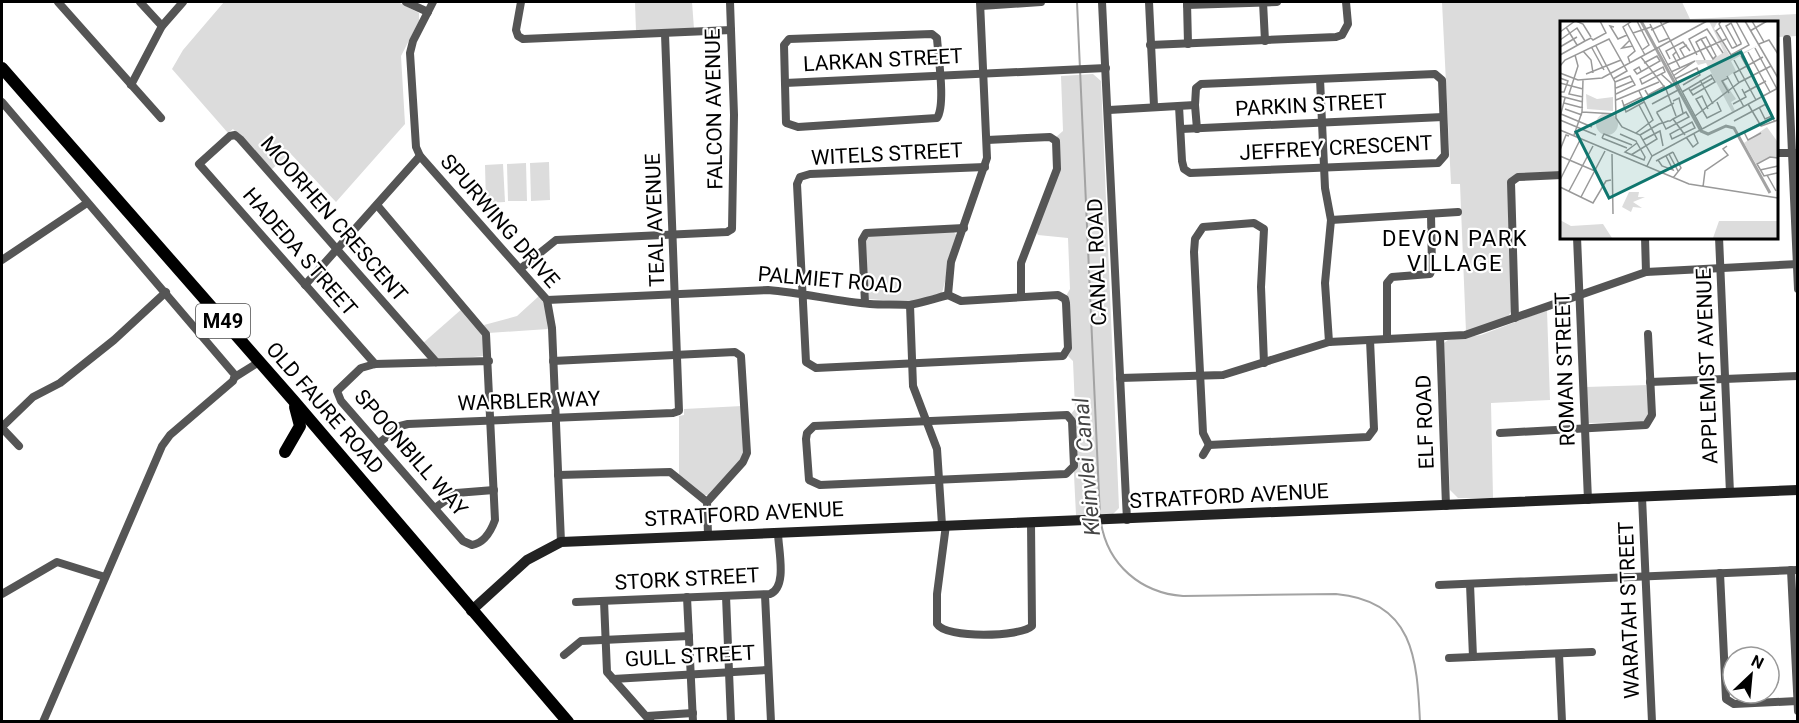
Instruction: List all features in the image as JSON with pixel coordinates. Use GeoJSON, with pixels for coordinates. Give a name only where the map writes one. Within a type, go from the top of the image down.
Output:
{"type":"FeatureCollection","features":[{"type":"Feature","properties":{"kind":"main road","name":"OLD FAURE ROAD"},"geometry":{"type":"LineString","coordinates":[[2,68],[293,400],[568,722]]}},
{"type":"Feature","properties":{"kind":"main road"},"geometry":{"type":"LineString","coordinates":[[285,452],[300,426],[293,400]]}},
{"type":"Feature","properties":{"kind":"street"},"geometry":{"type":"LineString","coordinates":[[58,2],[160,118]]}},
{"type":"Feature","properties":{"kind":"street"},"geometry":{"type":"LineString","coordinates":[[140,2],[162,26]]}},
{"type":"Feature","properties":{"kind":"street"},"geometry":{"type":"LineString","coordinates":[[131,85],[162,26],[183,2]]}},
{"type":"Feature","properties":{"kind":"street"},"geometry":{"type":"LineString","coordinates":[[406,2],[428,12]]}},
{"type":"Feature","properties":{"kind":"street","name":"SPURWING DRIVE"},"geometry":{"type":"LineString","coordinates":[[433,2],[413,41],[410,53],[415,140],[420,156],[547,300],[553,361],[561,542]]}},
{"type":"Feature","properties":{"kind":"street"},"geometry":{"type":"LineString","coordinates":[[521,2],[516,30],[518,36],[523,39],[731,30]]}},
{"type":"Feature","properties":{"kind":"street","name":"FALCON AVENUE"},"geometry":{"type":"LineString","coordinates":[[674,234],[727,232],[734,226],[730,2]]}},
{"type":"Feature","properties":{"kind":"street"},"geometry":{"type":"LineString","coordinates":[[948,295],[951,262],[985,167],[987,140],[980,4],[1041,2]]}},
{"type":"Feature","properties":{"kind":"street","name":"CANAL ROAD"},"geometry":{"type":"LineString","coordinates":[[1102,2],[1104,68],[1109,110],[1120,378],[1121,520]]}},
{"type":"Feature","properties":{"kind":"street"},"geometry":{"type":"LineString","coordinates":[[1149,2],[1154,106]]}},
{"type":"Feature","properties":{"kind":"street"},"geometry":{"type":"LineString","coordinates":[[1263,2],[1265,40]]}},
{"type":"Feature","properties":{"kind":"street"},"geometry":{"type":"LineString","coordinates":[[1188,44],[1187,3],[1277,2]]}},
{"type":"Feature","properties":{"kind":"street"},"geometry":{"type":"LineString","coordinates":[[1150,45],[1342,35],[1348,24],[1346,2]]}},
{"type":"Feature","properties":{"kind":"street","name":"TEAL AVENUE"},"geometry":{"type":"LineString","coordinates":[[665,34],[681,405]]}},
{"type":"Feature","properties":{"kind":"street"},"geometry":{"type":"LineString","coordinates":[[932,34],[938,38],[940,75],[940,112],[937,118],[798,127],[788,124],[785,120],[784,45],[793,39],[932,34]]}},
{"type":"Feature","properties":{"kind":"street"},"geometry":{"type":"LineString","coordinates":[[1787,39],[1795,153],[1797,289]]}},
{"type":"Feature","properties":{"kind":"street","name":"LARKAN STREET"},"geometry":{"type":"LineString","coordinates":[[785,83],[1104,68]]}},
{"type":"Feature","properties":{"kind":"street","name":"JEFFREY CRESCENT"},"geometry":{"type":"LineString","coordinates":[[1179,106],[1183,165],[1190,173],[1438,164],[1446,151],[1442,80],[1435,74],[1201,84],[1196,88],[1195,105]]}},
{"type":"Feature","properties":{"kind":"street"},"geometry":{"type":"LineString","coordinates":[[1320,79],[1324,168],[1330,220],[1325,283],[1329,342]]}},
{"type":"Feature","properties":{"kind":"street"},"geometry":{"type":"LineString","coordinates":[[2,102],[231,368],[235,377]]}},
{"type":"Feature","properties":{"kind":"street"},"geometry":{"type":"LineString","coordinates":[[1109,110],[1195,105],[1197,129]]}},
{"type":"Feature","properties":{"kind":"street","name":"PARKIN STREET"},"geometry":{"type":"LineString","coordinates":[[1181,129],[1443,117]]}},
{"type":"Feature","properties":{"kind":"street","name":"MOORHEN CRESCENT"},"geometry":{"type":"LineString","coordinates":[[199,164],[227,138],[232,135],[238,137],[436,362]]}},
{"type":"Feature","properties":{"kind":"street"},"geometry":{"type":"LineString","coordinates":[[987,140],[1050,137],[1056,141],[1057,169],[1021,263],[1021,297]]}},
{"type":"Feature","properties":{"kind":"street"},"geometry":{"type":"LineString","coordinates":[[1778,153],[1795,153]]}},
{"type":"Feature","properties":{"kind":"street"},"geometry":{"type":"LineString","coordinates":[[305,285],[420,156]]}},
{"type":"Feature","properties":{"kind":"street","name":"HADEDA STREET"},"geometry":{"type":"LineString","coordinates":[[199,164],[375,364]]}},
{"type":"Feature","properties":{"kind":"street","name":"WITELS STREET"},"geometry":{"type":"LineString","coordinates":[[802,294],[797,184],[800,177],[810,174],[985,167]]}},
{"type":"Feature","properties":{"kind":"street"},"geometry":{"type":"LineString","coordinates":[[1515,318],[1511,182],[1518,177],[1560,175]]}},
{"type":"Feature","properties":{"kind":"street"},"geometry":{"type":"LineString","coordinates":[[2,260],[87,203]]}},
{"type":"Feature","properties":{"kind":"street"},"geometry":{"type":"LineString","coordinates":[[377,205],[481,324],[487,339],[494,490],[456,493],[435,508]]}},
{"type":"Feature","properties":{"kind":"street"},"geometry":{"type":"LineString","coordinates":[[1330,220],[1458,212]]}},
{"type":"Feature","properties":{"kind":"street"},"geometry":{"type":"LineString","coordinates":[[1387,339],[1387,284],[1392,277],[1430,274],[1432,269],[1431,214]]}},
{"type":"Feature","properties":{"kind":"street"},"geometry":{"type":"LineString","coordinates":[[1209,445],[1203,432],[1195,238],[1206,226],[1254,224],[1264,229],[1261,287],[1264,363]]}},
{"type":"Feature","properties":{"kind":"street"},"geometry":{"type":"LineString","coordinates":[[865,303],[862,240],[866,233],[964,228]]}},
{"type":"Feature","properties":{"kind":"street"},"geometry":{"type":"LineString","coordinates":[[520,269],[556,240],[674,234]]}},
{"type":"Feature","properties":{"kind":"street","name":"ROMAN STREET"},"geometry":{"type":"LineString","coordinates":[[1577,238],[1588,500]]}},
{"type":"Feature","properties":{"kind":"street"},"geometry":{"type":"LineString","coordinates":[[1645,238],[1646,272]]}},
{"type":"Feature","properties":{"kind":"street","name":"APPLEMIST AVENUE"},"geometry":{"type":"LineString","coordinates":[[1719,238],[1730,493]]}},
{"type":"Feature","properties":{"kind":"street"},"geometry":{"type":"LineString","coordinates":[[1120,378],[1223,375],[1329,342],[1440,337],[1473,333],[1646,272],[1797,264]]}},
{"type":"Feature","properties":{"kind":"street","name":"PALMIET ROAD"},"geometry":{"type":"LineString","coordinates":[[547,300],[768,290],[865,303],[910,305],[948,295],[961,301],[1058,296],[1065,299],[1068,348],[1063,356],[911,362]]}},
{"type":"Feature","properties":{"kind":"street"},"geometry":{"type":"LineString","coordinates":[[19,446],[2,427],[33,397],[60,383],[106,347],[166,292]]}},
{"type":"Feature","properties":{"kind":"street"},"geometry":{"type":"LineString","coordinates":[[802,294],[805,357],[811,367],[911,362]]}},
{"type":"Feature","properties":{"kind":"street"},"geometry":{"type":"LineString","coordinates":[[910,305],[911,362],[915,396],[937,449],[941,480],[944,525],[937,594],[937,624],[948,633],[967,634],[1028,630],[1032,626],[1031,523]]}},
{"type":"Feature","properties":{"kind":"street"},"geometry":{"type":"LineString","coordinates":[[1500,433],[1641,427],[1648,423],[1652,415],[1648,334]]}},
{"type":"Feature","properties":{"kind":"street","name":"ELF ROAD"},"geometry":{"type":"LineString","coordinates":[[1440,337],[1446,506]]}},
{"type":"Feature","properties":{"kind":"street"},"geometry":{"type":"LineString","coordinates":[[1209,445],[1368,437],[1374,429],[1370,339]]}},
{"type":"Feature","properties":{"kind":"street"},"geometry":{"type":"LineString","coordinates":[[553,361],[735,352],[741,356],[747,457],[707,502],[708,535]]}},
{"type":"Feature","properties":{"kind":"street"},"geometry":{"type":"LineString","coordinates":[[375,364],[489,360]]}},
{"type":"Feature","properties":{"kind":"street"},"geometry":{"type":"LineString","coordinates":[[43,722],[162,446],[235,377],[259,362]]}},
{"type":"Feature","properties":{"kind":"street","name":"SPOONBILL WAY"},"geometry":{"type":"LineString","coordinates":[[375,364],[361,369],[340,386],[338,396],[463,541],[476,545],[489,534],[495,520],[494,490]]}},
{"type":"Feature","properties":{"kind":"street"},"geometry":{"type":"LineString","coordinates":[[1650,382],[1797,376]]}},
{"type":"Feature","properties":{"kind":"street","name":"WARBLER WAY"},"geometry":{"type":"LineString","coordinates":[[379,443],[404,425],[673,413],[679,411],[681,405]]}},
{"type":"Feature","properties":{"kind":"street"},"geometry":{"type":"LineString","coordinates":[[1064,414],[1072,421],[1074,466],[1069,473],[941,480],[820,485],[811,483],[809,480],[806,439],[807,433],[814,426],[926,421],[1064,414]]}},
{"type":"Feature","properties":{"kind":"street"},"geometry":{"type":"LineString","coordinates":[[1203,455],[1209,445]]}},
{"type":"Feature","properties":{"kind":"street"},"geometry":{"type":"LineString","coordinates":[[558,476],[667,471],[707,502]]}},
{"type":"Feature","properties":{"kind":"street","name":"STRATFORD AVENUE"},"geometry":{"type":"LineString","coordinates":[[471,611],[527,560],[561,542],[944,525],[1082,522],[1797,490]]}},
{"type":"Feature","properties":{"kind":"street","name":"WARATAH STREET"},"geometry":{"type":"LineString","coordinates":[[1642,497],[1652,722]]}},
{"type":"Feature","properties":{"kind":"street","name":"STORK STREET"},"geometry":{"type":"LineString","coordinates":[[576,602],[765,595],[775,592],[780,583],[778,532]]}},
{"type":"Feature","properties":{"kind":"street"},"geometry":{"type":"LineString","coordinates":[[2,594],[57,562],[105,577]]}},
{"type":"Feature","properties":{"kind":"street"},"geometry":{"type":"LineString","coordinates":[[1439,585],[1794,570],[1797,711]]}},
{"type":"Feature","properties":{"kind":"street"},"geometry":{"type":"LineString","coordinates":[[1720,573],[1726,699],[1734,704],[1797,701]]}},
{"type":"Feature","properties":{"kind":"street"},"geometry":{"type":"LineString","coordinates":[[1470,584],[1473,657]]}},
{"type":"Feature","properties":{"kind":"street"},"geometry":{"type":"LineString","coordinates":[[765,595],[771,722]]}},
{"type":"Feature","properties":{"kind":"street"},"geometry":{"type":"LineString","coordinates":[[726,596],[731,722]]}},
{"type":"Feature","properties":{"kind":"street"},"geometry":{"type":"LineString","coordinates":[[604,601],[607,668],[613,679],[649,719],[693,717],[687,597]]}},
{"type":"Feature","properties":{"kind":"street"},"geometry":{"type":"LineString","coordinates":[[564,655],[581,641],[690,636]]}},
{"type":"Feature","properties":{"kind":"street"},"geometry":{"type":"LineString","coordinates":[[1449,658],[1592,652]]}},
{"type":"Feature","properties":{"kind":"street"},"geometry":{"type":"LineString","coordinates":[[1559,654],[1562,722]]}},
{"type":"Feature","properties":{"kind":"street","name":"GULL STREET"},"geometry":{"type":"LineString","coordinates":[[613,679],[768,670]]}},
{"type":"Feature","properties":{"kind":"shaded area"},"geometry":{"type":"Polygon","coordinates":[[[224,2],[398,2],[419,13],[419,21],[401,56],[405,124],[336,202],[290,153],[271,170],[233,129],[228,133],[172,69],[183,50],[224,2]]]}},
{"type":"Feature","properties":{"kind":"shaded area"},"geometry":{"type":"Polygon","coordinates":[[[635,2],[692,2],[694,29],[636,31],[635,2]]]}},
{"type":"Feature","properties":{"kind":"shaded area"},"geometry":{"type":"Polygon","coordinates":[[[1442,2],[1682,2],[1690,19],[1797,14],[1797,36],[1778,37],[1778,21],[1560,21],[1560,172],[1508,182],[1512,310],[1507,318],[1466,332],[1460,184],[1451,184],[1442,2]]]}},
{"type":"Feature","properties":{"kind":"shaded area"},"geometry":{"type":"Polygon","coordinates":[[[1093,74],[1101,81],[1119,508],[1113,514],[1076,515],[1071,414],[1075,409],[1073,361],[1068,356],[1071,350],[1066,296],[1070,289],[1068,238],[1038,235],[1036,231],[1060,167],[1056,137],[1063,131],[1061,76],[1093,74]]]}},
{"type":"Feature","properties":{"kind":"shaded area"},"geometry":{"type":"Polygon","coordinates":[[[549,162],[550,200],[531,201],[530,163],[549,162]]]}},
{"type":"Feature","properties":{"kind":"shaded area"},"geometry":{"type":"Polygon","coordinates":[[[526,163],[527,201],[508,201],[507,164],[526,163]]]}},
{"type":"Feature","properties":{"kind":"shaded area"},"geometry":{"type":"Polygon","coordinates":[[[503,164],[505,202],[486,203],[485,165],[503,164]]]}},
{"type":"Feature","properties":{"kind":"shaded area"},"geometry":{"type":"Polygon","coordinates":[[[954,232],[957,236],[942,293],[911,302],[868,299],[864,240],[867,236],[954,232]]]}},
{"type":"Feature","properties":{"kind":"shaded area"},"geometry":{"type":"Polygon","coordinates":[[[539,296],[546,307],[548,329],[488,333],[484,325],[517,316],[539,296]]]}},
{"type":"Feature","properties":{"kind":"shaded area"},"geometry":{"type":"Polygon","coordinates":[[[463,308],[484,336],[484,356],[439,360],[422,344],[463,308]]]}},
{"type":"Feature","properties":{"kind":"shaded area"},"geometry":{"type":"Polygon","coordinates":[[[1547,310],[1550,400],[1491,403],[1493,498],[1458,498],[1450,490],[1444,343],[1448,340],[1481,335],[1547,310]]]}},
{"type":"Feature","properties":{"kind":"shaded area"},"geometry":{"type":"Polygon","coordinates":[[[1648,385],[1649,415],[1646,422],[1588,423],[1586,387],[1648,385]]]}},
{"type":"Feature","properties":{"kind":"shaded area"},"geometry":{"type":"Polygon","coordinates":[[[742,406],[744,456],[709,495],[703,495],[679,476],[679,416],[684,415],[684,409],[742,406]]]}},
{"type":"Feature","properties":{"kind":"waterway","name":"Kleinvlei Canal"},"geometry":{"type":"LineString","coordinates":[[1077,2],[1100,517]]}},
{"type":"Feature","properties":{"kind":"waterway","name":"Kleinvlei Canal"},"geometry":{"type":"LineString","coordinates":[[1101,523],[1111,552],[1119,564],[1140,583],[1168,594],[1183,596],[1336,594],[1362,599],[1382,608],[1396,621],[1406,637],[1413,656],[1417,676],[1420,722]]}},
{"type":"Feature","properties":{"kind":"district","name":"DEVON PARK VILLAGE"},"geometry":{"type":"Point","coordinates":[1455,250]}}]}
